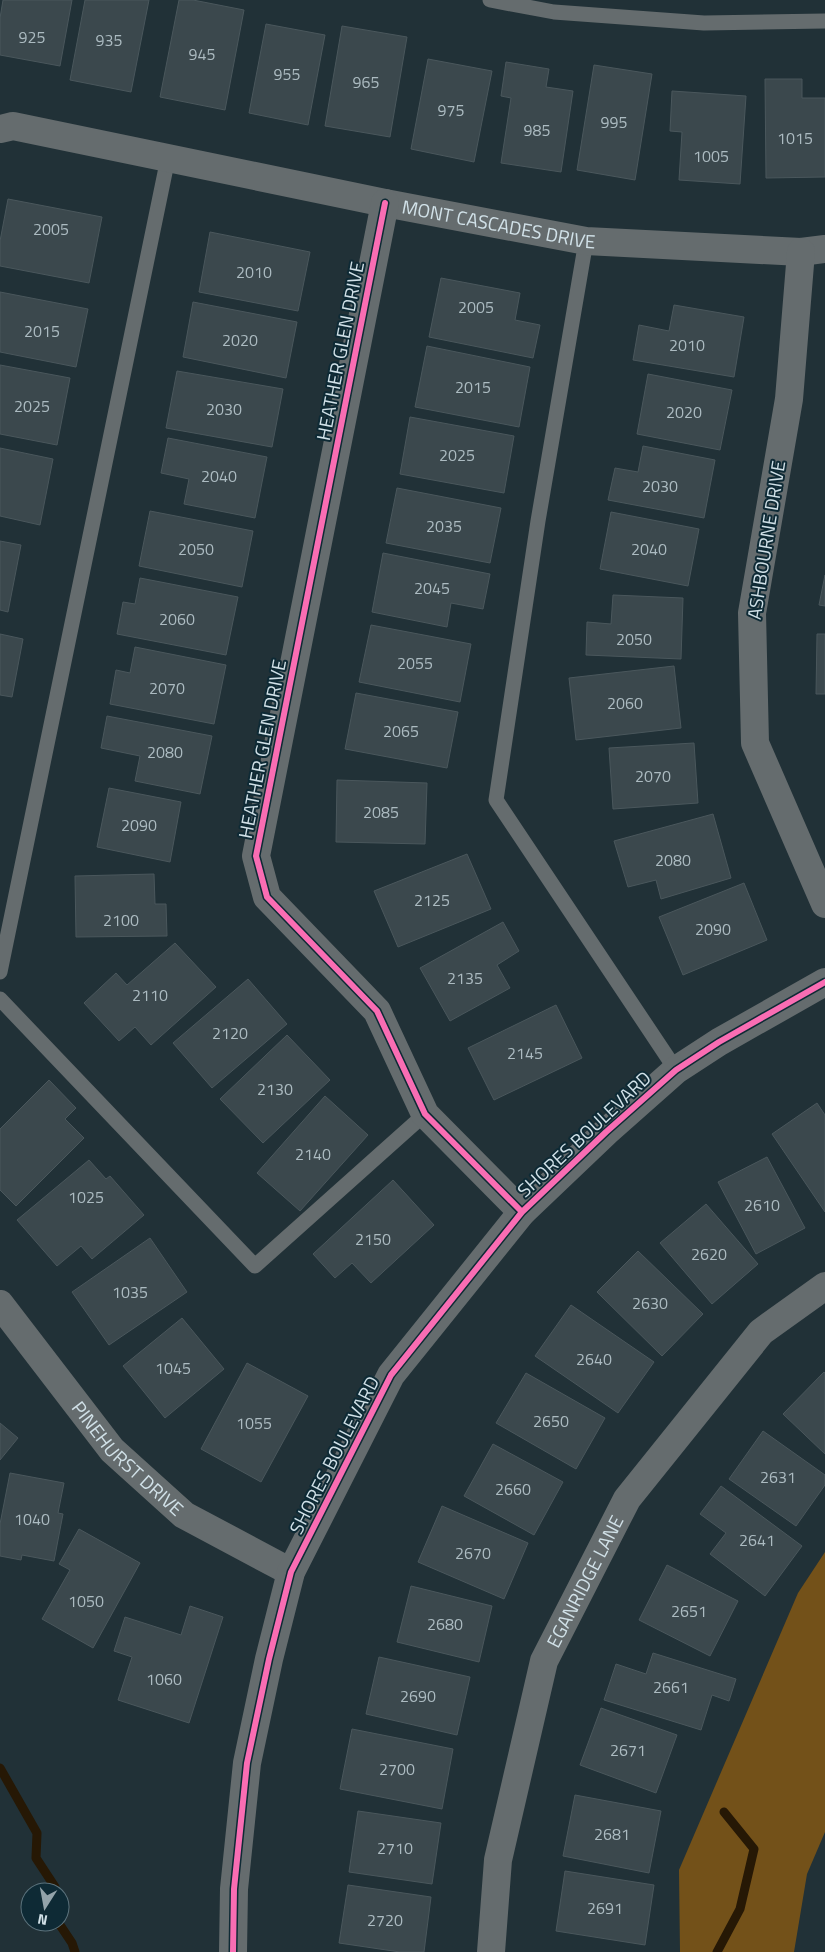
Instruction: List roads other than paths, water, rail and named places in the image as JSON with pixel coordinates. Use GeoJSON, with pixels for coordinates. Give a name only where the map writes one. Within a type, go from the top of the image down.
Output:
{"type":"FeatureCollection","features":[{"type":"Feature","properties":{"kind":"street","name":"MONT CASCADES DRIVE"},"geometry":{"type":"LineString","coordinates":[[0,129],[13,126],[385,203],[586,241],[813,250]]}},
{"type":"Feature","properties":{"kind":"street","name":"HEATHER GLEN DRIVE"},"geometry":{"type":"LineString","coordinates":[[385,203],[256,856],[267,897],[377,1012],[425,1114],[522,1212]]}},
{"type":"Feature","properties":{"kind":"street","name":"ASHBOURNE DRIVE"},"geometry":{"type":"LineString","coordinates":[[813,250],[752,613],[755,743],[825,904]]}},
{"type":"Feature","properties":{"kind":"street","name":"SHORES BOULEVARD"},"geometry":{"type":"LineString","coordinates":[[233,1952],[234,1889],[247,1763],[269,1659],[291,1572],[391,1375],[522,1212],[676,1070],[719,1042],[825,982]]}},
{"type":"Feature","properties":{"kind":"street","name":"EGANRIDGE LANE"},"geometry":{"type":"LineString","coordinates":[[492,1952],[498,1860],[544,1661],[627,1499],[761,1332],[825,1286]]}},
{"type":"Feature","properties":{"kind":"street","name":"PINEHURST DRIVE"},"geometry":{"type":"LineString","coordinates":[[0,1304],[112,1450],[184,1515],[291,1572]]}},
{"type":"Feature","properties":{"kind":"lane"},"geometry":{"type":"LineString","coordinates":[[490,0],[554,12],[704,23],[825,21]]}},
{"type":"Feature","properties":{"kind":"lane"},"geometry":{"type":"LineString","coordinates":[[0,972],[168,158]]}},
{"type":"Feature","properties":{"kind":"lane"},"geometry":{"type":"LineString","coordinates":[[586,241],[538,521],[496,800],[676,1070]]}},
{"type":"Feature","properties":{"kind":"lane"},"geometry":{"type":"LineString","coordinates":[[0,999],[255,1266],[425,1114]]}},
{"type":"Feature","properties":{"kind":"waterway"},"geometry":{"type":"LineString","coordinates":[[0,1768],[37,1833],[36,1858],[52,1882]]}},
{"type":"Feature","properties":{"kind":"waterway"},"geometry":{"type":"LineString","coordinates":[[717,1952],[740,1909],[754,1849],[724,1812]]}},
{"type":"Feature","properties":{"kind":"waterway"},"geometry":{"type":"LineString","coordinates":[[65,1932],[75,1952]]}}]}
